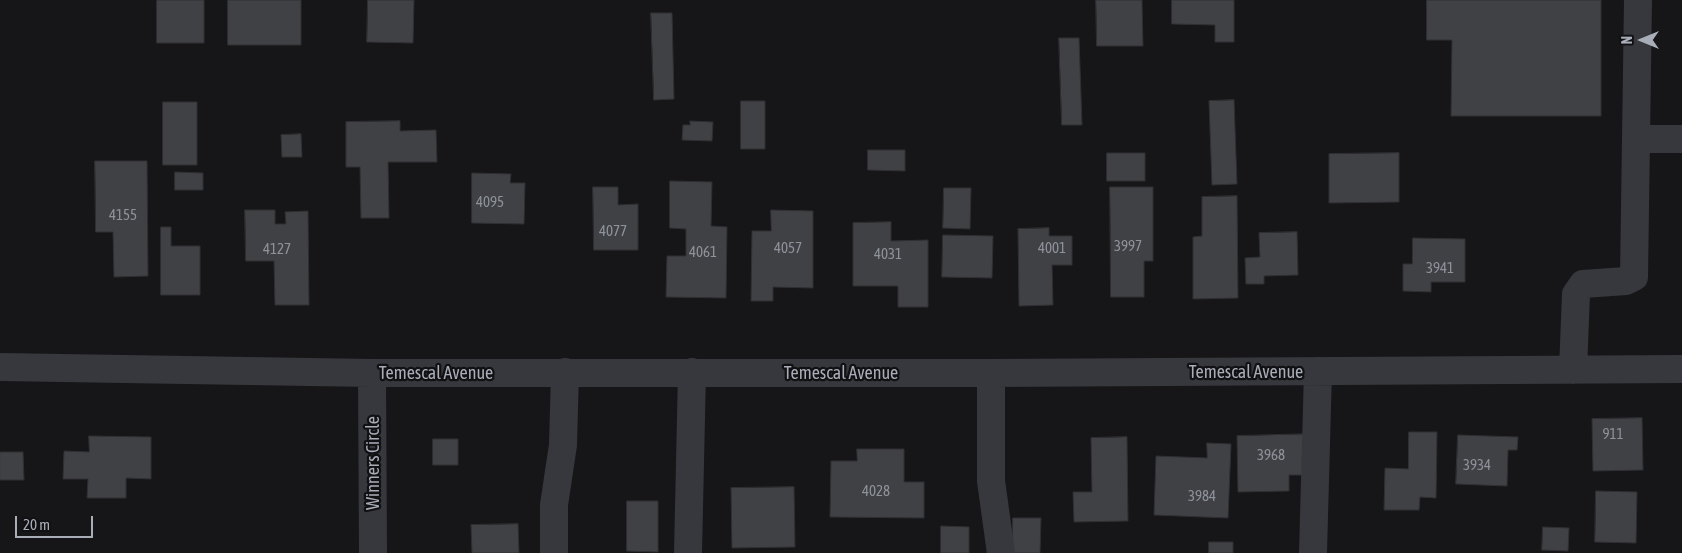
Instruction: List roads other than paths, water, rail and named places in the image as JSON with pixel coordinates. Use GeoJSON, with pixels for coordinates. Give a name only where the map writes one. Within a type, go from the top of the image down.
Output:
{"type":"FeatureCollection","features":[{"type":"Feature","properties":{"kind":"street"},"geometry":{"type":"LineString","coordinates":[[1573,370],[1576,294],[1583,284],[1626,281],[1634,276],[1638,0]]}},
{"type":"Feature","properties":{"kind":"street"},"geometry":{"type":"LineString","coordinates":[[1636,139],[1682,139]]}},
{"type":"Feature","properties":{"kind":"street","name":"Temescal Avenue"},"geometry":{"type":"LineString","coordinates":[[0,367],[372,374],[1682,369]]}},
{"type":"Feature","properties":{"kind":"street"},"geometry":{"type":"LineString","coordinates":[[1313,553],[1318,371]]}},
{"type":"Feature","properties":{"kind":"street"},"geometry":{"type":"LineString","coordinates":[[554,553],[554,505],[563,444],[565,372]]}},
{"type":"Feature","properties":{"kind":"street"},"geometry":{"type":"LineString","coordinates":[[688,553],[692,372]]}},
{"type":"Feature","properties":{"kind":"street"},"geometry":{"type":"LineString","coordinates":[[991,373],[991,481],[1001,553]]}},
{"type":"Feature","properties":{"kind":"street","name":"Winners Circle"},"geometry":{"type":"LineString","coordinates":[[372,374],[373,553]]}}]}
